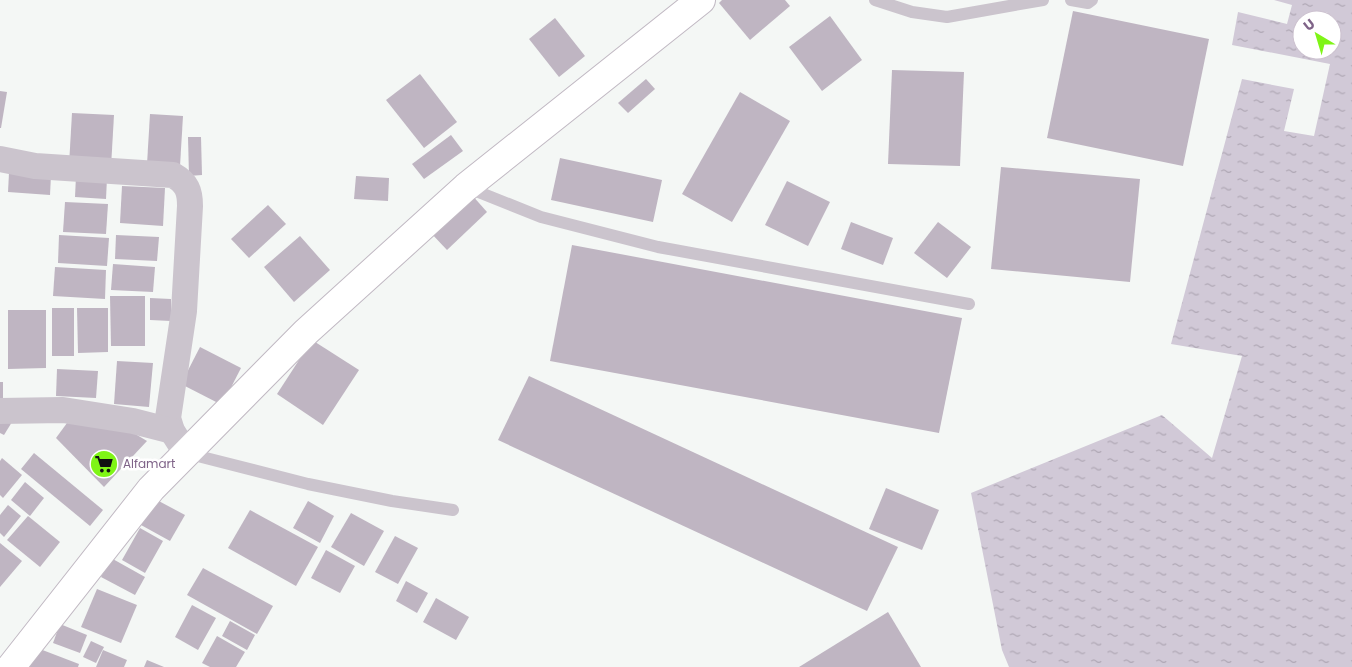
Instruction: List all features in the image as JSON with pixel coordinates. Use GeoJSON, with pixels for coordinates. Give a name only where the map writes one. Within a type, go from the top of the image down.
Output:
{"type":"FeatureCollection","features":[{"type":"Feature","properties":{"kind":"street"},"geometry":{"type":"LineString","coordinates":[[11,667],[151,489],[179,442],[306,332],[466,186],[701,0]]}},
{"type":"Feature","properties":{"kind":"street"},"geometry":{"type":"LineString","coordinates":[[0,159],[35,166],[174,175],[186,185],[190,192],[190,206],[184,311],[168,418],[179,442]]}},
{"type":"Feature","properties":{"kind":"street"},"geometry":{"type":"LineString","coordinates":[[0,411],[63,410],[134,421],[179,442]]}},
{"type":"Feature","properties":{"kind":"lane"},"geometry":{"type":"LineString","coordinates":[[875,0],[912,12],[947,16],[1043,0]]}},
{"type":"Feature","properties":{"kind":"lane"},"geometry":{"type":"LineString","coordinates":[[1071,0],[1088,3],[1092,0]]}},
{"type":"Feature","properties":{"kind":"lane"},"geometry":{"type":"LineString","coordinates":[[466,186],[541,217],[658,247],[969,304]]}},
{"type":"Feature","properties":{"kind":"lane"},"geometry":{"type":"LineString","coordinates":[[179,442],[308,484],[392,501],[453,510]]}},
{"type":"Feature","properties":{"kind":"water"},"geometry":{"type":"Polygon","coordinates":[[[1274,0],[1352,0],[1352,667],[1009,667],[1002,650],[971,493],[1162,415],[1212,458],[1242,356],[1171,344],[1242,79],[1294,89],[1284,131],[1314,136],[1330,64],[1309,60],[1342,60],[1342,10],[1292,10],[1292,57],[1232,45],[1238,12],[1287,24],[1292,5],[1274,0]]]}},
{"type":"Feature","properties":{"kind":"building"},"geometry":{"type":"Polygon","coordinates":[[[722,0],[785,0],[790,6],[750,40],[719,3],[722,0]]]}},
{"type":"Feature","properties":{"kind":"building"},"geometry":{"type":"Polygon","coordinates":[[[1073,11],[1209,39],[1183,166],[1047,138],[1073,11]]]}},
{"type":"Feature","properties":{"kind":"building"},"geometry":{"type":"Polygon","coordinates":[[[830,16],[862,60],[822,91],[789,47],[830,16]]]}},
{"type":"Feature","properties":{"kind":"building"},"geometry":{"type":"Polygon","coordinates":[[[555,18],[585,56],[559,77],[529,39],[555,18]]]}},
{"type":"Feature","properties":{"kind":"building"},"geometry":{"type":"Polygon","coordinates":[[[892,70],[964,72],[960,166],[888,164],[892,70]]]}},
{"type":"Feature","properties":{"kind":"building"},"geometry":{"type":"Polygon","coordinates":[[[420,74],[457,122],[424,148],[386,100],[420,74]]]}},
{"type":"Feature","properties":{"kind":"building"},"geometry":{"type":"Polygon","coordinates":[[[646,79],[655,89],[628,113],[618,103],[646,79]]]}},
{"type":"Feature","properties":{"kind":"building"},"geometry":{"type":"Polygon","coordinates":[[[0,91],[7,92],[1,128],[0,128],[0,91]]]}},
{"type":"Feature","properties":{"kind":"building"},"geometry":{"type":"Polygon","coordinates":[[[740,92],[790,121],[732,222],[682,194],[740,92]]]}},
{"type":"Feature","properties":{"kind":"building"},"geometry":{"type":"Polygon","coordinates":[[[72,113],[114,115],[111,167],[69,165],[72,113]]]}},
{"type":"Feature","properties":{"kind":"building"},"geometry":{"type":"Polygon","coordinates":[[[150,114],[183,116],[180,166],[147,164],[150,114]]]}},
{"type":"Feature","properties":{"kind":"building"},"geometry":{"type":"Polygon","coordinates":[[[451,135],[463,151],[424,179],[412,164],[451,135]]]}},
{"type":"Feature","properties":{"kind":"building"},"geometry":{"type":"Polygon","coordinates":[[[188,137],[201,137],[202,175],[189,176],[188,137]]]}},
{"type":"Feature","properties":{"kind":"building"},"geometry":{"type":"Polygon","coordinates":[[[560,158],[662,180],[653,222],[551,200],[560,158]]]}},
{"type":"Feature","properties":{"kind":"building"},"geometry":{"type":"Polygon","coordinates":[[[1001,167],[1140,179],[1130,282],[991,269],[1001,167]]]}},
{"type":"Feature","properties":{"kind":"building"},"geometry":{"type":"Polygon","coordinates":[[[9,173],[51,175],[50,195],[8,192],[9,173]]]}},
{"type":"Feature","properties":{"kind":"building"},"geometry":{"type":"Polygon","coordinates":[[[76,176],[107,178],[106,199],[75,197],[76,176]]]}},
{"type":"Feature","properties":{"kind":"building"},"geometry":{"type":"Polygon","coordinates":[[[356,176],[389,178],[388,201],[354,199],[356,176]]]}},
{"type":"Feature","properties":{"kind":"building"},"geometry":{"type":"Polygon","coordinates":[[[787,181],[830,202],[808,246],[765,225],[787,181]]]}},
{"type":"Feature","properties":{"kind":"building"},"geometry":{"type":"Polygon","coordinates":[[[122,186],[165,188],[163,226],[120,223],[122,186]]]}},
{"type":"Feature","properties":{"kind":"building"},"geometry":{"type":"Polygon","coordinates":[[[471,194],[487,212],[447,250],[430,232],[471,194]]]}},
{"type":"Feature","properties":{"kind":"building"},"geometry":{"type":"Polygon","coordinates":[[[65,202],[108,204],[106,234],[63,232],[65,202]]]}},
{"type":"Feature","properties":{"kind":"building"},"geometry":{"type":"Polygon","coordinates":[[[268,205],[286,224],[249,258],[231,239],[268,205]]]}},
{"type":"Feature","properties":{"kind":"building"},"geometry":{"type":"Polygon","coordinates":[[[851,222],[893,238],[883,265],[841,249],[851,222]]]}},
{"type":"Feature","properties":{"kind":"building"},"geometry":{"type":"Polygon","coordinates":[[[938,222],[971,247],[947,278],[914,253],[938,222]]]}},
{"type":"Feature","properties":{"kind":"building"},"geometry":{"type":"Polygon","coordinates":[[[59,235],[109,238],[107,266],[58,263],[59,235]]]}},
{"type":"Feature","properties":{"kind":"building"},"geometry":{"type":"Polygon","coordinates":[[[116,235],[159,237],[157,261],[115,259],[116,235]]]}},
{"type":"Feature","properties":{"kind":"building"},"geometry":{"type":"Polygon","coordinates":[[[300,236],[330,270],[294,302],[264,267],[300,236]]]}},
{"type":"Feature","properties":{"kind":"building"},"geometry":{"type":"Polygon","coordinates":[[[572,245],[962,318],[939,433],[550,361],[572,245]]]}},
{"type":"Feature","properties":{"kind":"building"},"geometry":{"type":"Polygon","coordinates":[[[113,264],[155,267],[153,292],[111,290],[113,264]]]}},
{"type":"Feature","properties":{"kind":"building"},"geometry":{"type":"Polygon","coordinates":[[[55,267],[106,270],[105,299],[53,296],[55,267]]]}},
{"type":"Feature","properties":{"kind":"building"},"geometry":{"type":"Polygon","coordinates":[[[110,296],[145,296],[145,346],[111,346],[110,296]]]}},
{"type":"Feature","properties":{"kind":"building"},"geometry":{"type":"Polygon","coordinates":[[[150,298],[171,299],[171,321],[150,320],[150,298]]]}},
{"type":"Feature","properties":{"kind":"building"},"geometry":{"type":"Polygon","coordinates":[[[52,308],[74,308],[74,356],[52,356],[52,308]]]}},
{"type":"Feature","properties":{"kind":"building"},"geometry":{"type":"Polygon","coordinates":[[[77,308],[108,308],[108,352],[78,353],[77,308]]]}},
{"type":"Feature","properties":{"kind":"building"},"geometry":{"type":"Polygon","coordinates":[[[8,310],[46,310],[46,368],[8,369],[8,310]]]}},
{"type":"Feature","properties":{"kind":"building"},"geometry":{"type":"Polygon","coordinates":[[[312,340],[359,370],[323,425],[277,394],[312,340]]]}},
{"type":"Feature","properties":{"kind":"building"},"geometry":{"type":"Polygon","coordinates":[[[200,347],[241,368],[222,405],[181,384],[200,347]]]}},
{"type":"Feature","properties":{"kind":"building"},"geometry":{"type":"Polygon","coordinates":[[[117,361],[153,363],[149,407],[114,404],[117,361]]]}},
{"type":"Feature","properties":{"kind":"building"},"geometry":{"type":"Polygon","coordinates":[[[57,369],[98,371],[96,398],[56,396],[57,369]]]}},
{"type":"Feature","properties":{"kind":"building"},"geometry":{"type":"Polygon","coordinates":[[[529,376],[898,547],[867,611],[498,440],[529,376]]]}},
{"type":"Feature","properties":{"kind":"building"},"geometry":{"type":"Polygon","coordinates":[[[0,382],[3,382],[3,399],[0,399],[0,382]]]}},
{"type":"Feature","properties":{"kind":"building"},"geometry":{"type":"Polygon","coordinates":[[[0,416],[12,422],[4,435],[0,433],[0,416]]]}},
{"type":"Feature","properties":{"kind":"building","name":"Alfamart"},"geometry":{"type":"Polygon","coordinates":[[[67,423],[132,432],[147,441],[104,487],[56,438],[67,423]]]}},
{"type":"Feature","properties":{"kind":"building"},"geometry":{"type":"Polygon","coordinates":[[[34,453],[103,510],[90,526],[21,469],[34,453]]]}},
{"type":"Feature","properties":{"kind":"building"},"geometry":{"type":"Polygon","coordinates":[[[2,458],[22,475],[3,498],[0,495],[0,461],[2,458]]]}},
{"type":"Feature","properties":{"kind":"building"},"geometry":{"type":"Polygon","coordinates":[[[25,482],[44,498],[30,516],[11,500],[25,482]]]}},
{"type":"Feature","properties":{"kind":"building"},"geometry":{"type":"Polygon","coordinates":[[[886,488],[939,510],[922,550],[869,529],[886,488]]]}},
{"type":"Feature","properties":{"kind":"building"},"geometry":{"type":"Polygon","coordinates":[[[155,499],[185,515],[170,541],[141,525],[155,499]]]}},
{"type":"Feature","properties":{"kind":"building"},"geometry":{"type":"Polygon","coordinates":[[[308,501],[334,516],[320,543],[293,528],[308,501]]]}},
{"type":"Feature","properties":{"kind":"building"},"geometry":{"type":"Polygon","coordinates":[[[8,505],[21,516],[4,537],[0,533],[0,515],[8,505]]]}},
{"type":"Feature","properties":{"kind":"building"},"geometry":{"type":"Polygon","coordinates":[[[250,510],[318,547],[296,586],[228,548],[250,510]]]}},
{"type":"Feature","properties":{"kind":"building"},"geometry":{"type":"Polygon","coordinates":[[[351,513],[384,531],[364,566],[331,547],[351,513]]]}},
{"type":"Feature","properties":{"kind":"building"},"geometry":{"type":"Polygon","coordinates":[[[28,516],[60,542],[40,567],[7,540],[28,516]]]}},
{"type":"Feature","properties":{"kind":"building"},"geometry":{"type":"Polygon","coordinates":[[[140,528],[163,541],[145,573],[122,560],[140,528]]]}},
{"type":"Feature","properties":{"kind":"building"},"geometry":{"type":"Polygon","coordinates":[[[395,536],[418,548],[398,584],[375,572],[395,536]]]}},
{"type":"Feature","properties":{"kind":"building"},"geometry":{"type":"Polygon","coordinates":[[[0,543],[22,561],[0,587],[0,543]]]}},
{"type":"Feature","properties":{"kind":"building"},"geometry":{"type":"Polygon","coordinates":[[[326,550],[355,566],[340,593],[311,578],[326,550]]]}},
{"type":"Feature","properties":{"kind":"building"},"geometry":{"type":"Polygon","coordinates":[[[111,558],[145,577],[135,595],[101,577],[111,558]]]}},
{"type":"Feature","properties":{"kind":"building"},"geometry":{"type":"Polygon","coordinates":[[[203,568],[273,606],[257,634],[187,595],[203,568]]]}},
{"type":"Feature","properties":{"kind":"building"},"geometry":{"type":"Polygon","coordinates":[[[406,581],[428,593],[417,613],[396,601],[406,581]]]}},
{"type":"Feature","properties":{"kind":"building"},"geometry":{"type":"Polygon","coordinates":[[[97,589],[137,605],[121,643],[81,627],[97,589]]]}},
{"type":"Feature","properties":{"kind":"building"},"geometry":{"type":"Polygon","coordinates":[[[436,598],[469,617],[456,640],[423,622],[436,598]]]}},
{"type":"Feature","properties":{"kind":"building"},"geometry":{"type":"Polygon","coordinates":[[[192,605],[216,618],[198,650],[175,637],[192,605]]]}},
{"type":"Feature","properties":{"kind":"building"},"geometry":{"type":"Polygon","coordinates":[[[888,612],[921,667],[799,667],[888,612]]]}},
{"type":"Feature","properties":{"kind":"building"},"geometry":{"type":"Polygon","coordinates":[[[230,621],[255,635],[247,650],[222,636],[230,621]]]}},
{"type":"Feature","properties":{"kind":"building"},"geometry":{"type":"Polygon","coordinates":[[[60,624],[87,635],[80,653],[53,643],[60,624]]]}},
{"type":"Feature","properties":{"kind":"building"},"geometry":{"type":"Polygon","coordinates":[[[217,636],[245,652],[236,667],[210,667],[202,663],[217,636]]]}},
{"type":"Feature","properties":{"kind":"building"},"geometry":{"type":"Polygon","coordinates":[[[91,641],[104,647],[96,663],[83,657],[91,641]]]}},
{"type":"Feature","properties":{"kind":"building"},"geometry":{"type":"Polygon","coordinates":[[[32,646],[79,664],[78,667],[24,667],[32,646]]]}},
{"type":"Feature","properties":{"kind":"building"},"geometry":{"type":"Polygon","coordinates":[[[103,650],[127,660],[124,667],[96,667],[103,650]]]}},
{"type":"Feature","properties":{"kind":"building"},"geometry":{"type":"Polygon","coordinates":[[[147,660],[164,667],[144,667],[147,660]]]}},
{"type":"Feature","properties":{"kind":"place","name":"Alfamart"},"geometry":{"type":"Point","coordinates":[104,464]}}]}
